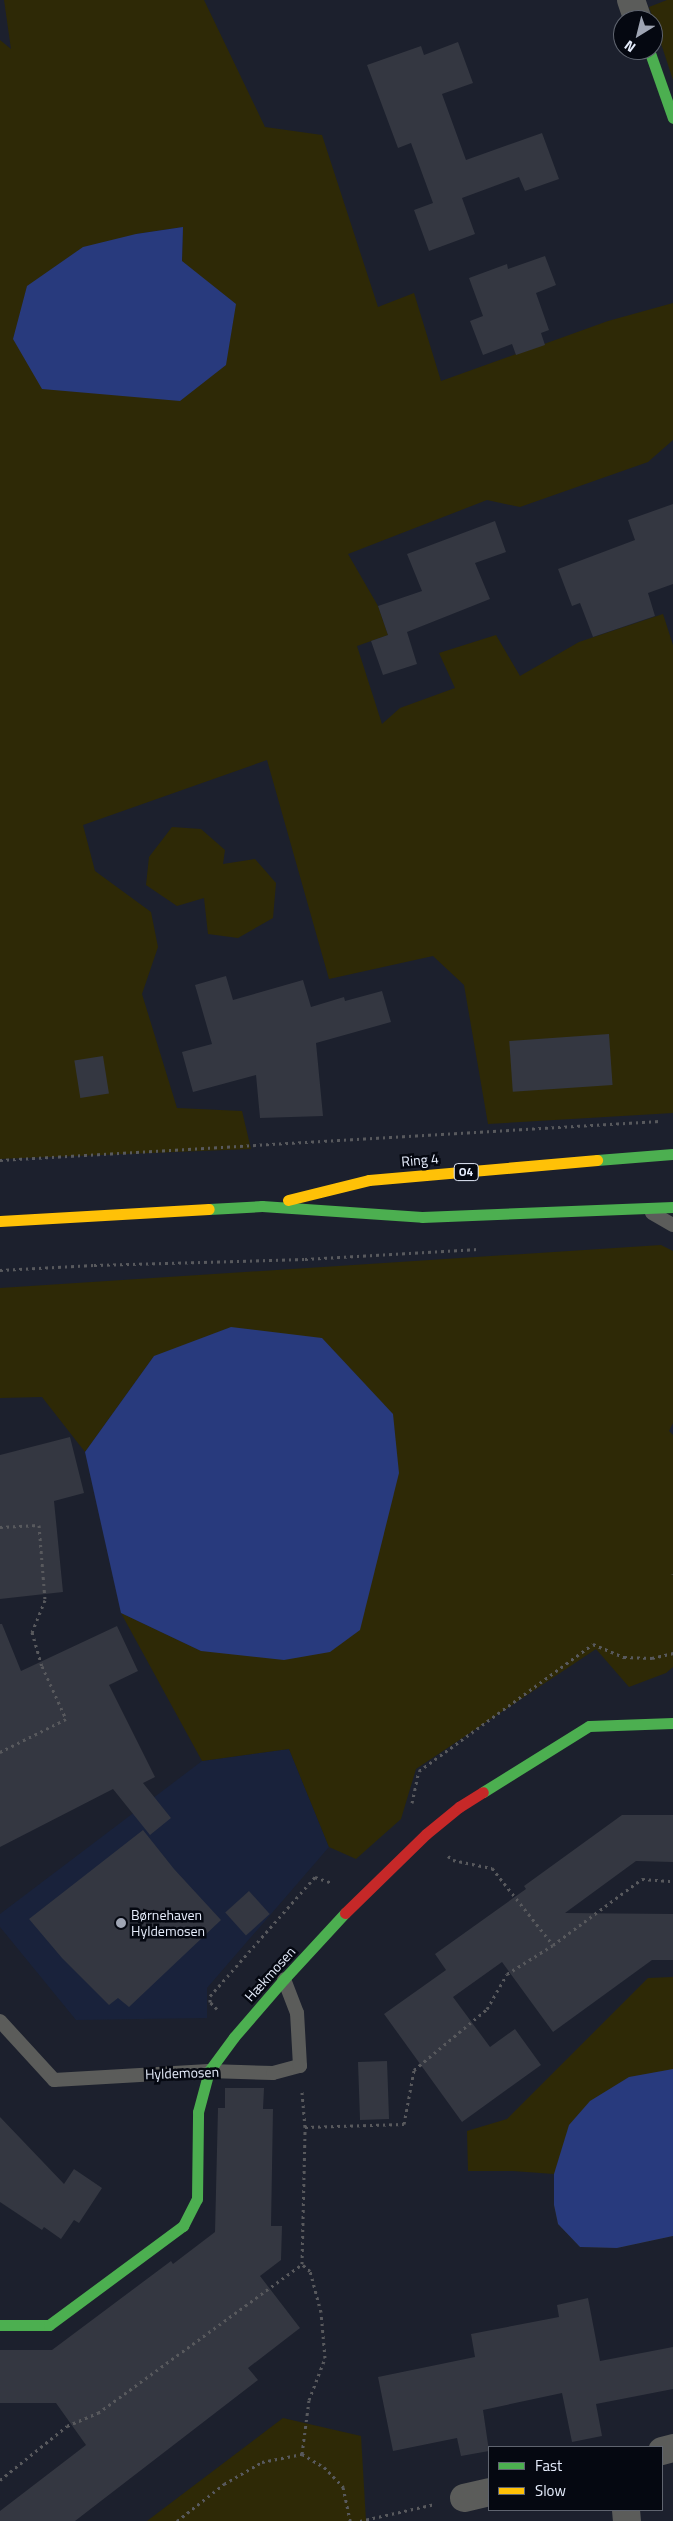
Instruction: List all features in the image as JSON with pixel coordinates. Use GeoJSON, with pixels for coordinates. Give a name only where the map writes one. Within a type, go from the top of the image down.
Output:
{"type":"FeatureCollection","features":[{"type":"Feature","properties":{"kind":"main road"},"geometry":{"type":"LineString","coordinates":[[653,60],[673,118]]}},
{"type":"Feature","properties":{"kind":"main road","name":"Ring 4"},"geometry":{"type":"LineString","coordinates":[[262,1206],[369,1180],[673,1154]]}},
{"type":"Feature","properties":{"kind":"main road","name":"Ring 4"},"geometry":{"type":"LineString","coordinates":[[0,1221],[262,1206],[422,1217],[673,1207]]}},
{"type":"Feature","properties":{"kind":"main road","name":"Hækmosen"},"geometry":{"type":"LineString","coordinates":[[0,2325],[49,2325],[183,2226],[197,2199],[198,2112],[209,2071],[234,2037],[284,1979],[352,1906],[426,1834],[459,1807],[589,1726],[673,1723]]}},
{"type":"Feature","properties":{"kind":"lane"},"geometry":{"type":"LineString","coordinates":[[640,1208],[673,1225]]}},
{"type":"Feature","properties":{"kind":"lane"},"geometry":{"type":"LineString","coordinates":[[284,1979],[297,2013],[300,2066]]}},
{"type":"Feature","properties":{"kind":"lane","name":"Hyldemosen"},"geometry":{"type":"LineString","coordinates":[[0,2021],[54,2080],[209,2071],[273,2073],[300,2066]]}},
{"type":"Feature","properties":{"kind":"path"},"geometry":{"type":"LineString","coordinates":[[0,1160],[663,1120]]}},
{"type":"Feature","properties":{"kind":"path"},"geometry":{"type":"LineString","coordinates":[[0,1270],[94,1264],[305,1259],[482,1249]]}},
{"type":"Feature","properties":{"kind":"path"},"geometry":{"type":"LineString","coordinates":[[0,1527],[39,1525],[45,1600],[32,1632],[42,1666],[66,1719],[0,1752]]}},
{"type":"Feature","properties":{"kind":"path"},"geometry":{"type":"LineString","coordinates":[[426,1834],[452,1860],[492,1868],[553,1945]]}},
{"type":"Feature","properties":{"kind":"path"},"geometry":{"type":"LineString","coordinates":[[305,2127],[404,2124],[414,2070],[487,2009],[508,1974],[553,1945],[642,1878],[673,1882]]}},
{"type":"Feature","properties":{"kind":"path"},"geometry":{"type":"LineString","coordinates":[[300,2066],[305,2127],[302,2264]]}},
{"type":"Feature","properties":{"kind":"path"},"geometry":{"type":"LineString","coordinates":[[302,2264],[310,2271],[321,2312],[326,2358],[309,2400],[302,2454]]}},
{"type":"Feature","properties":{"kind":"path"},"geometry":{"type":"LineString","coordinates":[[0,2480],[67,2426],[98,2413],[302,2264]]}},
{"type":"Feature","properties":{"kind":"path"},"geometry":{"type":"LineString","coordinates":[[178,2521],[224,2484],[262,2462],[302,2454],[324,2467],[343,2487],[350,2521]]}},
{"type":"Feature","properties":{"kind":"path"},"geometry":{"type":"LineString","coordinates":[[360,2521],[476,2495]]}},
{"type":"Feature","properties":{"kind":"shaded area"},"geometry":{"type":"Polygon","coordinates":[[[4,0],[204,0],[265,127],[322,135],[378,307],[414,293],[441,381],[608,321],[673,303],[673,440],[648,462],[520,507],[487,500],[348,554],[378,606],[388,635],[357,646],[382,724],[400,708],[455,688],[439,653],[496,635],[520,676],[579,642],[663,614],[673,645],[673,1113],[488,1124],[464,985],[433,956],[329,979],[267,760],[83,825],[95,871],[151,912],[158,947],[142,994],[177,1108],[242,1111],[251,1149],[0,1159],[0,40],[11,49],[4,0]],[[183,227],[136,234],[182,261],[183,227]]]}},
{"type":"Feature","properties":{"kind":"shaded area"},"geometry":{"type":"Polygon","coordinates":[[[667,0],[673,0],[673,80],[663,50],[663,10],[650,10],[649,7],[667,0]]]}},
{"type":"Feature","properties":{"kind":"shaded area"},"geometry":{"type":"Polygon","coordinates":[[[172,827],[201,829],[225,850],[223,864],[255,859],[276,883],[273,918],[238,938],[208,934],[204,898],[177,906],[146,885],[149,857],[172,827]]]}},
{"type":"Feature","properties":{"kind":"shaded area"},"geometry":{"type":"Polygon","coordinates":[[[661,1245],[673,1251],[673,1423],[669,1431],[673,1435],[673,1667],[666,1673],[629,1687],[596,1649],[416,1769],[401,1819],[356,1859],[329,1847],[289,1749],[202,1761],[121,1613],[201,1651],[154,1356],[85,1452],[42,1397],[0,1398],[0,1288],[661,1245]]]}},
{"type":"Feature","properties":{"kind":"shaded area"},"geometry":{"type":"Polygon","coordinates":[[[289,1749],[329,1847],[207,1988],[207,2018],[76,2020],[0,1927],[0,1914],[202,1761],[289,1749]]]}},
{"type":"Feature","properties":{"kind":"shaded area"},"geometry":{"type":"Polygon","coordinates":[[[673,1977],[673,2236],[617,2248],[580,2247],[558,2224],[554,2205],[554,2174],[513,2171],[468,2171],[467,2131],[507,2119],[648,1978],[673,1977]]]}},
{"type":"Feature","properties":{"kind":"shaded area"},"geometry":{"type":"Polygon","coordinates":[[[283,2418],[361,2436],[366,2521],[147,2521],[283,2418]]]}},
{"type":"Feature","properties":{"kind":"water"},"geometry":{"type":"Polygon","coordinates":[[[183,227],[182,261],[236,304],[226,365],[180,401],[42,389],[13,339],[27,286],[83,247],[136,234],[183,227]]]}},
{"type":"Feature","properties":{"kind":"water"},"geometry":{"type":"Polygon","coordinates":[[[231,1327],[322,1338],[393,1414],[399,1473],[360,1630],[330,1652],[284,1660],[201,1651],[121,1613],[85,1452],[154,1356],[231,1327]]]}},
{"type":"Feature","properties":{"kind":"water"},"geometry":{"type":"Polygon","coordinates":[[[673,2069],[673,2236],[617,2248],[580,2247],[558,2224],[554,2205],[554,2174],[569,2125],[590,2101],[629,2077],[673,2069]]]}},
{"type":"Feature","properties":{"kind":"building"},"geometry":{"type":"Polygon","coordinates":[[[458,42],[473,83],[442,94],[466,160],[542,133],[559,179],[525,191],[519,177],[462,198],[475,234],[429,251],[414,210],[433,203],[411,143],[398,148],[367,65],[421,46],[424,55],[458,42]]]}},
{"type":"Feature","properties":{"kind":"building"},"geometry":{"type":"Polygon","coordinates":[[[545,256],[556,285],[536,293],[549,330],[541,333],[545,345],[516,355],[512,344],[483,355],[470,321],[483,316],[469,278],[507,264],[508,269],[545,256]]]}},
{"type":"Feature","properties":{"kind":"building"},"geometry":{"type":"Polygon","coordinates":[[[673,504],[673,584],[648,593],[655,616],[593,637],[580,603],[572,606],[558,569],[635,540],[628,520],[673,504]]]}},
{"type":"Feature","properties":{"kind":"building"},"geometry":{"type":"Polygon","coordinates":[[[495,521],[506,552],[475,563],[490,599],[407,632],[417,664],[383,675],[371,641],[388,635],[378,606],[422,591],[407,554],[495,521]]]}},
{"type":"Feature","properties":{"kind":"building"},"geometry":{"type":"Polygon","coordinates":[[[226,976],[233,1000],[303,980],[311,1007],[344,997],[345,1001],[382,991],[391,1022],[316,1043],[323,1116],[260,1118],[256,1075],[193,1092],[182,1052],[212,1044],[195,985],[226,976]]]}},
{"type":"Feature","properties":{"kind":"building"},"geometry":{"type":"Polygon","coordinates":[[[609,1034],[613,1085],[513,1092],[509,1041],[609,1034]]]}},
{"type":"Feature","properties":{"kind":"building"},"geometry":{"type":"Polygon","coordinates":[[[103,1056],[109,1094],[80,1098],[74,1061],[103,1056]]]}},
{"type":"Feature","properties":{"kind":"building"},"geometry":{"type":"Polygon","coordinates":[[[70,1437],[84,1493],[54,1501],[63,1592],[0,1599],[0,1455],[70,1437]]]}},
{"type":"Feature","properties":{"kind":"building"},"geometry":{"type":"Polygon","coordinates":[[[0,1624],[2,1624],[21,1671],[117,1626],[138,1671],[109,1685],[155,1777],[143,1783],[171,1818],[150,1835],[113,1789],[0,1847],[0,1624]]]}},
{"type":"Feature","properties":{"kind":"building"},"geometry":{"type":"Polygon","coordinates":[[[622,1815],[673,1815],[673,1862],[636,1861],[565,1913],[673,1914],[673,1960],[652,1960],[553,2032],[502,1962],[453,1997],[490,2047],[515,2029],[541,2065],[462,2122],[384,2014],[446,1970],[435,1954],[526,1889],[524,1886],[622,1815]]]}},
{"type":"Feature","properties":{"kind":"building","name":"Børnehaven Hyldemosen"},"geometry":{"type":"Polygon","coordinates":[[[143,1830],[174,1869],[221,1920],[129,2007],[118,1998],[109,2005],[62,1958],[29,1919],[143,1830]]]}},
{"type":"Feature","properties":{"kind":"building"},"geometry":{"type":"Polygon","coordinates":[[[249,1891],[270,1914],[246,1935],[225,1912],[249,1891]]]}},
{"type":"Feature","properties":{"kind":"building"},"geometry":{"type":"Polygon","coordinates":[[[387,2061],[389,2119],[360,2120],[358,2062],[387,2061]]]}},
{"type":"Feature","properties":{"kind":"building"},"geometry":{"type":"Polygon","coordinates":[[[225,2088],[264,2088],[263,2109],[273,2109],[271,2226],[282,2226],[281,2260],[260,2276],[300,2328],[248,2368],[258,2380],[75,2521],[0,2521],[0,2511],[86,2445],[56,2403],[0,2403],[0,2350],[52,2350],[171,2261],[173,2264],[215,2232],[218,2108],[225,2108],[225,2088]]]}},
{"type":"Feature","properties":{"kind":"building"},"geometry":{"type":"Polygon","coordinates":[[[0,2117],[64,2184],[74,2169],[102,2188],[79,2223],[74,2220],[61,2239],[44,2227],[42,2230],[0,2202],[0,2117]]]}},
{"type":"Feature","properties":{"kind":"building"},"geometry":{"type":"Polygon","coordinates":[[[588,2298],[600,2361],[673,2347],[673,2389],[596,2404],[602,2436],[572,2442],[562,2393],[483,2410],[488,2451],[461,2456],[457,2438],[393,2451],[378,2377],[475,2357],[471,2334],[559,2317],[557,2305],[588,2298]]]}},
{"type":"Feature","properties":{"kind":"traffic: fast"},"geometry":{"type":"LineString","coordinates":[[653,60],[673,118]]}},
{"type":"Feature","properties":{"kind":"traffic: fast"},"geometry":{"type":"LineString","coordinates":[[597,1160],[673,1154]]}},
{"type":"Feature","properties":{"kind":"traffic: fast"},"geometry":{"type":"LineString","coordinates":[[209,1209],[262,1206],[422,1217],[673,1207]]}},
{"type":"Feature","properties":{"kind":"traffic: fast"},"geometry":{"type":"LineString","coordinates":[[483,1792],[589,1726],[673,1723]]}},
{"type":"Feature","properties":{"kind":"traffic: fast"},"geometry":{"type":"LineString","coordinates":[[0,2325],[49,2325],[183,2226],[197,2199],[198,2112],[209,2071],[234,2037],[345,1913]]}},
{"type":"Feature","properties":{"kind":"traffic: slow"},"geometry":{"type":"LineString","coordinates":[[288,1200],[369,1180],[597,1160]]}},
{"type":"Feature","properties":{"kind":"traffic: slow"},"geometry":{"type":"LineString","coordinates":[[0,1221],[209,1209]]}},
{"type":"Feature","properties":{"kind":"traffic: jam"},"geometry":{"type":"LineString","coordinates":[[345,1913],[426,1834],[459,1807],[483,1792]]}},
{"type":"Feature","properties":{"kind":"place","name":"Børnehaven Hyldemosen"},"geometry":{"type":"Point","coordinates":[121,1923]}}]}
